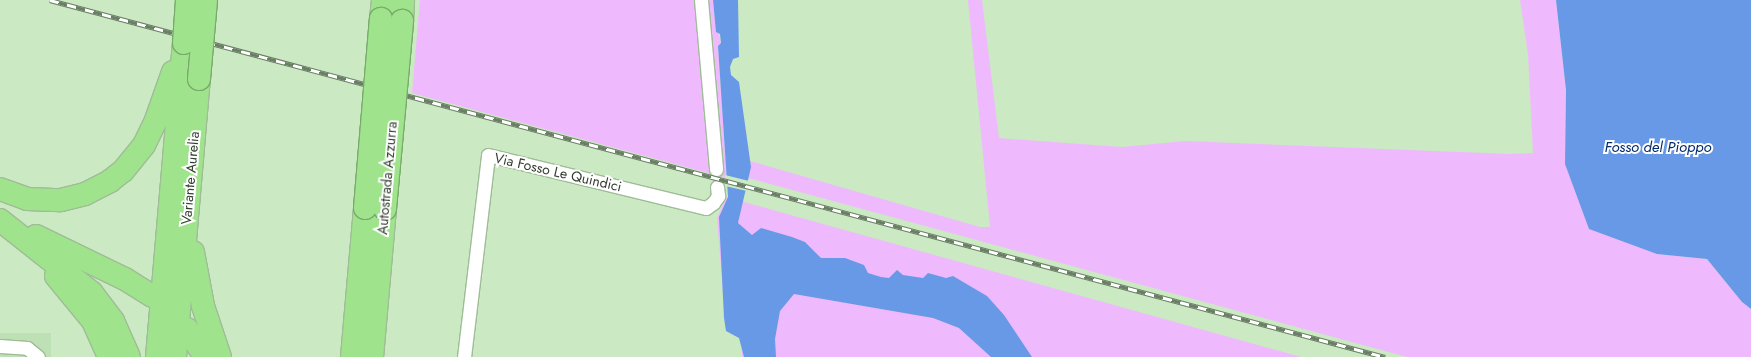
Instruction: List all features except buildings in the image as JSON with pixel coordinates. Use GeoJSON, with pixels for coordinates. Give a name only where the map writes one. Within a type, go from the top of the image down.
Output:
{"type":"FeatureCollection","features":[{"type":"Feature","properties":{"kind":"highway","name":"Variante Aurelia"},"geometry":{"type":"LineString","coordinates":[[175,357],[191,175],[184,77],[184,43],[196,0]]}},
{"type":"Feature","properties":{"kind":"highway","name":"Variante Aurelia"},"geometry":{"type":"LineString","coordinates":[[157,357],[184,77],[196,0]]}},
{"type":"Feature","properties":{"kind":"highway","name":"Autostrada Azzurra"},"geometry":{"type":"LineString","coordinates":[[372,357],[375,209],[389,13],[403,0]]}},
{"type":"Feature","properties":{"kind":"highway"},"geometry":{"type":"LineString","coordinates":[[0,189],[27,199],[60,200],[86,194],[110,181],[123,171],[144,145],[156,120],[184,77]]}},
{"type":"Feature","properties":{"kind":"highway"},"geometry":{"type":"LineString","coordinates":[[191,175],[194,267],[203,306],[220,357]]}},
{"type":"Feature","properties":{"kind":"highway","name":"Autostrada Azzurra"},"geometry":{"type":"LineString","coordinates":[[352,357],[375,209]]}},
{"type":"Feature","properties":{"kind":"highway"},"geometry":{"type":"LineString","coordinates":[[0,220],[78,255],[152,296]]}},
{"type":"Feature","properties":{"kind":"highway"},"geometry":{"type":"LineString","coordinates":[[0,220],[73,295],[93,322],[109,357]]}},
{"type":"Feature","properties":{"kind":"highway"},"geometry":{"type":"LineString","coordinates":[[0,220],[92,293],[114,321],[129,357]]}},
{"type":"Feature","properties":{"kind":"highway"},"geometry":{"type":"LineString","coordinates":[[187,329],[205,357]]}},
{"type":"Feature","properties":{"kind":"street"},"geometry":{"type":"LineString","coordinates":[[701,0],[716,169]]}},
{"type":"Feature","properties":{"kind":"street","name":"Via Fosso Le Quindici"},"geometry":{"type":"LineString","coordinates":[[464,357],[488,155],[706,208],[713,203],[718,196],[717,187]]}},
{"type":"Feature","properties":{"kind":"street"},"geometry":{"type":"LineString","coordinates":[[0,346],[17,345],[36,355]]}},
{"type":"Feature","properties":{"kind":"shaded area"},"geometry":{"type":"Polygon","coordinates":[[[420,0],[713,0],[715,19],[721,43],[718,46],[727,178],[412,93],[420,0]]]}},
{"type":"Feature","properties":{"kind":"shaded area"},"geometry":{"type":"Polygon","coordinates":[[[968,0],[982,0],[999,138],[1122,147],[1185,141],[1511,154],[1533,153],[1528,54],[1520,0],[1556,0],[1566,90],[1565,164],[1659,254],[1707,259],[1742,302],[1751,309],[1751,357],[1407,357],[748,178],[750,161],[980,227],[990,227],[968,0]]]}},
{"type":"Feature","properties":{"kind":"shaded area"},"geometry":{"type":"Polygon","coordinates":[[[726,197],[1301,357],[742,357],[741,338],[726,330],[717,218],[726,197]]]}},
{"type":"Feature","properties":{"kind":"shaded area"},"geometry":{"type":"Polygon","coordinates":[[[0,333],[51,333],[51,357],[0,357],[0,333]]]}},
{"type":"Feature","properties":{"kind":"water"},"geometry":{"type":"Polygon","coordinates":[[[713,0],[738,0],[739,57],[733,59],[730,67],[731,75],[739,82],[751,167],[738,223],[752,235],[761,228],[792,237],[805,242],[821,258],[845,258],[864,265],[868,273],[881,277],[889,278],[897,270],[903,275],[923,278],[928,273],[946,278],[953,276],[987,296],[1004,315],[1032,357],[991,357],[959,328],[933,318],[794,294],[780,311],[775,339],[776,357],[744,357],[739,338],[726,331],[724,318],[719,217],[728,197],[718,46],[721,43],[720,34],[716,32],[713,0]]]}},
{"type":"Feature","properties":{"kind":"water","name":"Fosso del Pioppo"},"geometry":{"type":"Polygon","coordinates":[[[1556,0],[1751,0],[1751,309],[1742,302],[1707,259],[1657,254],[1589,229],[1565,164],[1566,90],[1556,0]]]}},
{"type":"Feature","properties":{"kind":"pier"},"geometry":{"type":"Polygon","coordinates":[[[725,175],[749,181],[747,191],[725,186],[725,175]]]}},
{"type":"Feature","properties":{"kind":"railway"},"geometry":{"type":"LineString","coordinates":[[50,0],[1385,357]]}}]}
